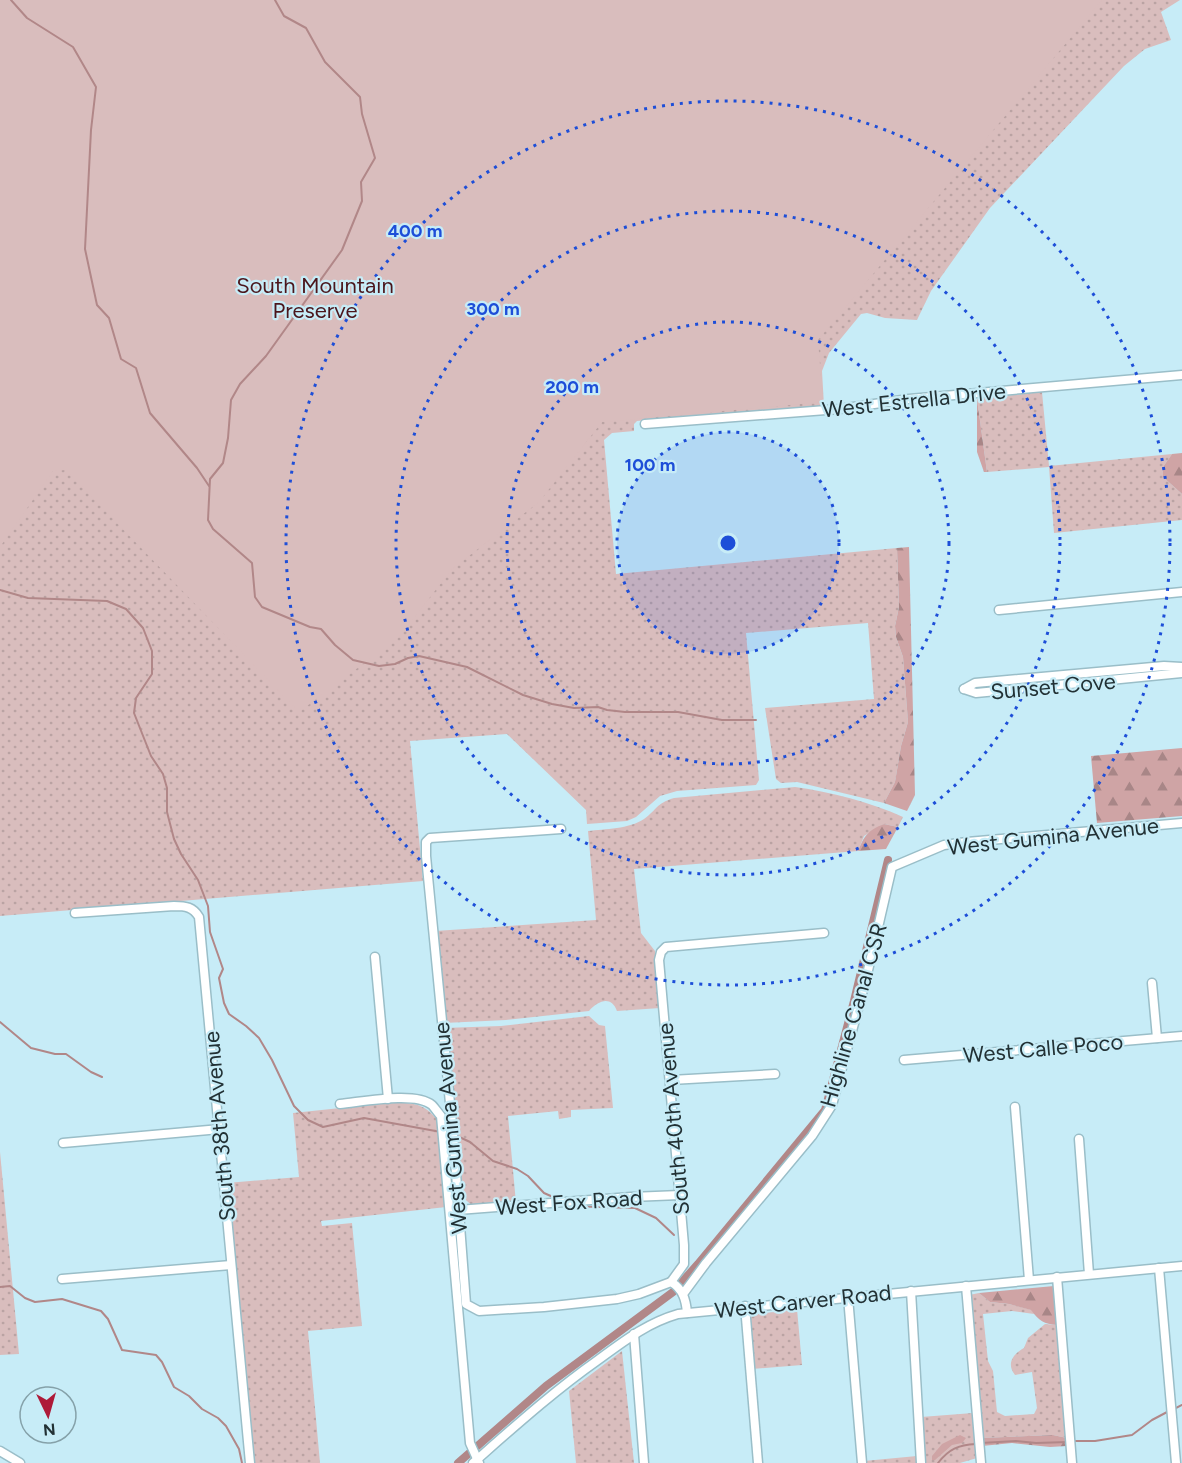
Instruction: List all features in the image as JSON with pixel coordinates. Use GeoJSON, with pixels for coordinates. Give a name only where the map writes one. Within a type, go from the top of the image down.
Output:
{"type":"FeatureCollection","features":[{"type":"Feature","properties":{"kind":"street","name":"West Estrella Drive"},"geometry":{"type":"LineString","coordinates":[[645,424],[839,409],[909,399],[1182,375]]}},
{"type":"Feature","properties":{"kind":"street"},"geometry":{"type":"LineString","coordinates":[[999,610],[1182,592]]}},
{"type":"Feature","properties":{"kind":"street","name":"Sunset Cove"},"geometry":{"type":"LineString","coordinates":[[1182,667],[1164,666],[975,683],[964,689],[976,693],[1182,673]]}},
{"type":"Feature","properties":{"kind":"street","name":"West Gumina Avenue"},"geometry":{"type":"LineString","coordinates":[[892,867],[944,845],[1182,823]]}},
{"type":"Feature","properties":{"kind":"street","name":"West Gumina Avenue"},"geometry":{"type":"LineString","coordinates":[[561,829],[430,838],[426,842],[466,1304],[479,1311],[522,1309],[617,1299],[674,1284]]}},
{"type":"Feature","properties":{"kind":"street","name":"Highline Canal CSR"},"geometry":{"type":"LineString","coordinates":[[683,1294],[720,1246],[812,1137],[832,1105],[866,979],[892,867]]}},
{"type":"Feature","properties":{"kind":"street","name":"South 38th Avenue"},"geometry":{"type":"LineString","coordinates":[[75,913],[187,906],[199,917],[249,1463]]}},
{"type":"Feature","properties":{"kind":"street","name":"South 40th Avenue"},"geometry":{"type":"LineString","coordinates":[[674,1284],[684,1263],[671,1080],[659,960],[661,952],[666,947],[824,933]]}},
{"type":"Feature","properties":{"kind":"street"},"geometry":{"type":"LineString","coordinates":[[375,957],[388,1099]]}},
{"type":"Feature","properties":{"kind":"street"},"geometry":{"type":"LineString","coordinates":[[1152,982],[1157,1038]]}},
{"type":"Feature","properties":{"kind":"street","name":"West Calle Poco"},"geometry":{"type":"LineString","coordinates":[[904,1060],[1182,1036]]}},
{"type":"Feature","properties":{"kind":"street"},"geometry":{"type":"LineString","coordinates":[[671,1080],[775,1074]]}},
{"type":"Feature","properties":{"kind":"street"},"geometry":{"type":"LineString","coordinates":[[340,1104],[388,1099],[419,1099],[431,1104],[441,1116],[475,1457]]}},
{"type":"Feature","properties":{"kind":"street"},"geometry":{"type":"LineString","coordinates":[[1015,1107],[1029,1280]]}},
{"type":"Feature","properties":{"kind":"street"},"geometry":{"type":"LineString","coordinates":[[63,1143],[219,1129]]}},
{"type":"Feature","properties":{"kind":"street"},"geometry":{"type":"LineString","coordinates":[[1079,1139],[1089,1274]]}},
{"type":"Feature","properties":{"kind":"street","name":"West Fox Road"},"geometry":{"type":"LineString","coordinates":[[458,1210],[680,1195]]}},
{"type":"Feature","properties":{"kind":"street"},"geometry":{"type":"LineString","coordinates":[[63,1279],[231,1265]]}},
{"type":"Feature","properties":{"kind":"street","name":"West Carver Road"},"geometry":{"type":"LineString","coordinates":[[475,1457],[542,1402],[634,1334],[658,1320],[687,1313],[745,1306],[1182,1266]]}},
{"type":"Feature","properties":{"kind":"street"},"geometry":{"type":"LineString","coordinates":[[1159,1268],[1176,1463]]}},
{"type":"Feature","properties":{"kind":"street"},"geometry":{"type":"LineString","coordinates":[[1057,1277],[1072,1463]]}},
{"type":"Feature","properties":{"kind":"street"},"geometry":{"type":"LineString","coordinates":[[674,1284],[686,1300],[687,1313]]}},
{"type":"Feature","properties":{"kind":"street"},"geometry":{"type":"LineString","coordinates":[[966,1286],[981,1463]]}},
{"type":"Feature","properties":{"kind":"street"},"geometry":{"type":"LineString","coordinates":[[911,1291],[921,1463]]}},
{"type":"Feature","properties":{"kind":"street"},"geometry":{"type":"LineString","coordinates":[[848,1297],[861,1463]]}},
{"type":"Feature","properties":{"kind":"street"},"geometry":{"type":"LineString","coordinates":[[745,1306],[758,1463]]}},
{"type":"Feature","properties":{"kind":"street"},"geometry":{"type":"LineString","coordinates":[[634,1334],[644,1463]]}},
{"type":"Feature","properties":{"kind":"street"},"geometry":{"type":"LineString","coordinates":[[0,1451],[20,1463]]}},
{"type":"Feature","properties":{"kind":"green space","name":"South Mountain Preserve"},"geometry":{"type":"Polygon","coordinates":[[[0,0],[1180,0],[1161,12],[1171,40],[1145,49],[1124,66],[990,208],[931,291],[917,320],[861,314],[829,353],[822,371],[824,406],[637,421],[634,424],[634,431],[612,433],[604,440],[616,574],[897,548],[899,607],[895,626],[903,657],[908,722],[895,782],[884,803],[797,782],[781,783],[776,779],[765,708],[874,699],[868,623],[746,633],[759,780],[756,785],[677,791],[660,796],[636,817],[627,821],[587,824],[586,810],[507,734],[410,741],[423,881],[0,916],[0,0]]]}},
{"type":"Feature","properties":{"kind":"green space","name":"South Mountain Preserve"},"geometry":{"type":"Polygon","coordinates":[[[0,0],[1102,0],[818,340],[823,402],[602,422],[539,502],[452,569],[399,637],[299,712],[66,470],[53,471],[0,547],[0,0]]]}},
{"type":"Feature","properties":{"kind":"green space"},"geometry":{"type":"Polygon","coordinates":[[[1042,392],[1049,466],[1172,454],[1163,467],[1163,477],[1182,494],[1182,520],[1054,533],[1049,467],[987,472],[977,399],[1042,392]]]}},
{"type":"Feature","properties":{"kind":"green space"},"geometry":{"type":"Polygon","coordinates":[[[977,399],[987,472],[984,472],[977,452],[977,399]]]}},
{"type":"Feature","properties":{"kind":"green space"},"geometry":{"type":"Polygon","coordinates":[[[1182,453],[1182,494],[1163,477],[1163,467],[1172,454],[1182,453]]]}},
{"type":"Feature","properties":{"kind":"green space"},"geometry":{"type":"Polygon","coordinates":[[[909,547],[915,795],[907,811],[884,803],[895,782],[908,722],[903,657],[895,626],[899,607],[897,548],[909,547]]]}},
{"type":"Feature","properties":{"kind":"green space"},"geometry":{"type":"Polygon","coordinates":[[[1182,748],[1182,816],[1097,823],[1091,756],[1182,748]]]}},
{"type":"Feature","properties":{"kind":"green space"},"geometry":{"type":"Polygon","coordinates":[[[795,787],[850,798],[903,817],[898,827],[884,824],[864,836],[858,851],[634,869],[641,933],[655,951],[660,1008],[617,1011],[611,1003],[604,1001],[589,1011],[506,1020],[444,1023],[435,931],[596,920],[588,831],[631,825],[644,819],[660,805],[674,798],[795,787]]]}},
{"type":"Feature","properties":{"kind":"green space"},"geometry":{"type":"Polygon","coordinates":[[[884,824],[898,827],[886,849],[858,851],[867,834],[884,824]]]}},
{"type":"Feature","properties":{"kind":"green space"},"geometry":{"type":"Polygon","coordinates":[[[589,1016],[599,1025],[605,1026],[613,1108],[571,1110],[571,1117],[559,1119],[558,1111],[508,1116],[516,1203],[474,1207],[461,1196],[444,1028],[501,1026],[589,1016]]]}},
{"type":"Feature","properties":{"kind":"green space"},"geometry":{"type":"Polygon","coordinates":[[[388,1103],[415,1104],[426,1109],[437,1119],[446,1207],[321,1221],[322,1226],[352,1223],[362,1326],[308,1331],[320,1463],[255,1463],[227,1183],[299,1177],[293,1113],[388,1103]]]}},
{"type":"Feature","properties":{"kind":"green space"},"geometry":{"type":"Polygon","coordinates":[[[0,1152],[19,1354],[0,1355],[0,1152]]]}},
{"type":"Feature","properties":{"kind":"green space"},"geometry":{"type":"Polygon","coordinates":[[[1054,1286],[1057,1325],[1042,1321],[1031,1310],[990,1302],[979,1293],[1054,1286]]]}},
{"type":"Feature","properties":{"kind":"green space"},"geometry":{"type":"Polygon","coordinates":[[[979,1293],[990,1302],[1032,1310],[1034,1314],[1012,1311],[983,1314],[988,1361],[993,1371],[997,1412],[1005,1416],[1034,1414],[1037,1408],[1032,1372],[1015,1375],[1011,1363],[1014,1356],[1024,1348],[1028,1338],[1045,1324],[1057,1325],[1067,1438],[1053,1435],[981,1438],[969,1295],[979,1293]]]}},
{"type":"Feature","properties":{"kind":"green space"},"geometry":{"type":"Polygon","coordinates":[[[797,1309],[802,1365],[752,1369],[749,1315],[797,1309]]]}},
{"type":"Feature","properties":{"kind":"green space"},"geometry":{"type":"Polygon","coordinates":[[[622,1351],[634,1463],[576,1463],[569,1391],[622,1351]]]}},
{"type":"Feature","properties":{"kind":"green space"},"geometry":{"type":"Polygon","coordinates":[[[973,1413],[977,1458],[960,1463],[923,1463],[921,1417],[973,1413]]]}},
{"type":"Feature","properties":{"kind":"green space"},"geometry":{"type":"Polygon","coordinates":[[[960,1435],[966,1438],[962,1443],[952,1445],[932,1460],[932,1456],[942,1444],[960,1435]]]}},
{"type":"Feature","properties":{"kind":"green space"},"geometry":{"type":"Polygon","coordinates":[[[1053,1435],[1067,1438],[1067,1446],[1050,1447],[1012,1443],[982,1446],[981,1438],[1053,1435]]]}},
{"type":"Feature","properties":{"kind":"green space"},"geometry":{"type":"Polygon","coordinates":[[[917,1456],[918,1463],[865,1463],[864,1461],[917,1456]]]}},
{"type":"Feature","properties":{"kind":"waterway"},"geometry":{"type":"LineString","coordinates":[[11,0],[27,18],[73,47],[96,87],[91,130],[85,249],[97,305],[109,318],[121,359],[136,368],[150,413],[197,468],[209,486]]}},
{"type":"Feature","properties":{"kind":"waterway"},"geometry":{"type":"LineString","coordinates":[[275,0],[284,16],[306,28],[325,62],[360,97],[362,114],[375,158],[361,182],[362,201],[342,250],[266,356],[240,384],[231,400],[228,438],[223,463],[210,479],[208,520],[213,529],[252,563],[255,597],[262,607],[310,627],[321,629],[353,660],[379,666],[395,664],[419,656],[467,667],[523,695],[574,708],[598,707],[625,712],[678,712],[722,720],[756,720]]}},
{"type":"Feature","properties":{"kind":"waterway"},"geometry":{"type":"LineString","coordinates":[[0,590],[28,598],[107,601],[126,609],[143,628],[152,651],[152,674],[136,698],[134,713],[151,756],[163,774],[167,788],[167,812],[174,839],[198,880],[208,906],[210,932],[223,969],[219,978],[224,1003],[229,1014],[259,1038],[294,1106],[308,1120],[323,1127],[364,1118],[441,1132]]}},
{"type":"Feature","properties":{"kind":"waterway"},"geometry":{"type":"LineString","coordinates":[[458,1463],[546,1386],[673,1292],[825,1110],[888,860]]}},
{"type":"Feature","properties":{"kind":"waterway"},"geometry":{"type":"LineString","coordinates":[[0,1022],[31,1048],[55,1054],[66,1054],[102,1077]]}},
{"type":"Feature","properties":{"kind":"waterway"},"geometry":{"type":"LineString","coordinates":[[455,1135],[470,1142],[493,1161],[517,1169],[528,1176],[544,1193],[553,1197]]}},
{"type":"Feature","properties":{"kind":"waterway"},"geometry":{"type":"LineString","coordinates":[[563,1206],[635,1208],[656,1218],[674,1235]]}},
{"type":"Feature","properties":{"kind":"waterway"},"geometry":{"type":"LineString","coordinates":[[0,1287],[10,1286],[25,1298],[35,1302],[62,1299],[101,1311],[108,1319],[122,1350],[156,1355],[174,1387],[189,1396],[202,1409],[218,1418],[226,1426],[239,1449],[242,1463]]}},
{"type":"Feature","properties":{"kind":"waterway"},"geometry":{"type":"LineString","coordinates":[[1174,1409],[1182,1405]]}},
{"type":"Feature","properties":{"kind":"waterway"},"geometry":{"type":"LineString","coordinates":[[1074,1441],[1095,1441],[1132,1435],[1169,1411]]}},
{"type":"Feature","properties":{"kind":"waterway"},"geometry":{"type":"LineString","coordinates":[[981,1443],[1068,1442]]}},
{"type":"Feature","properties":{"kind":"waterway"},"geometry":{"type":"LineString","coordinates":[[938,1463],[954,1449],[976,1444]]}}]}
